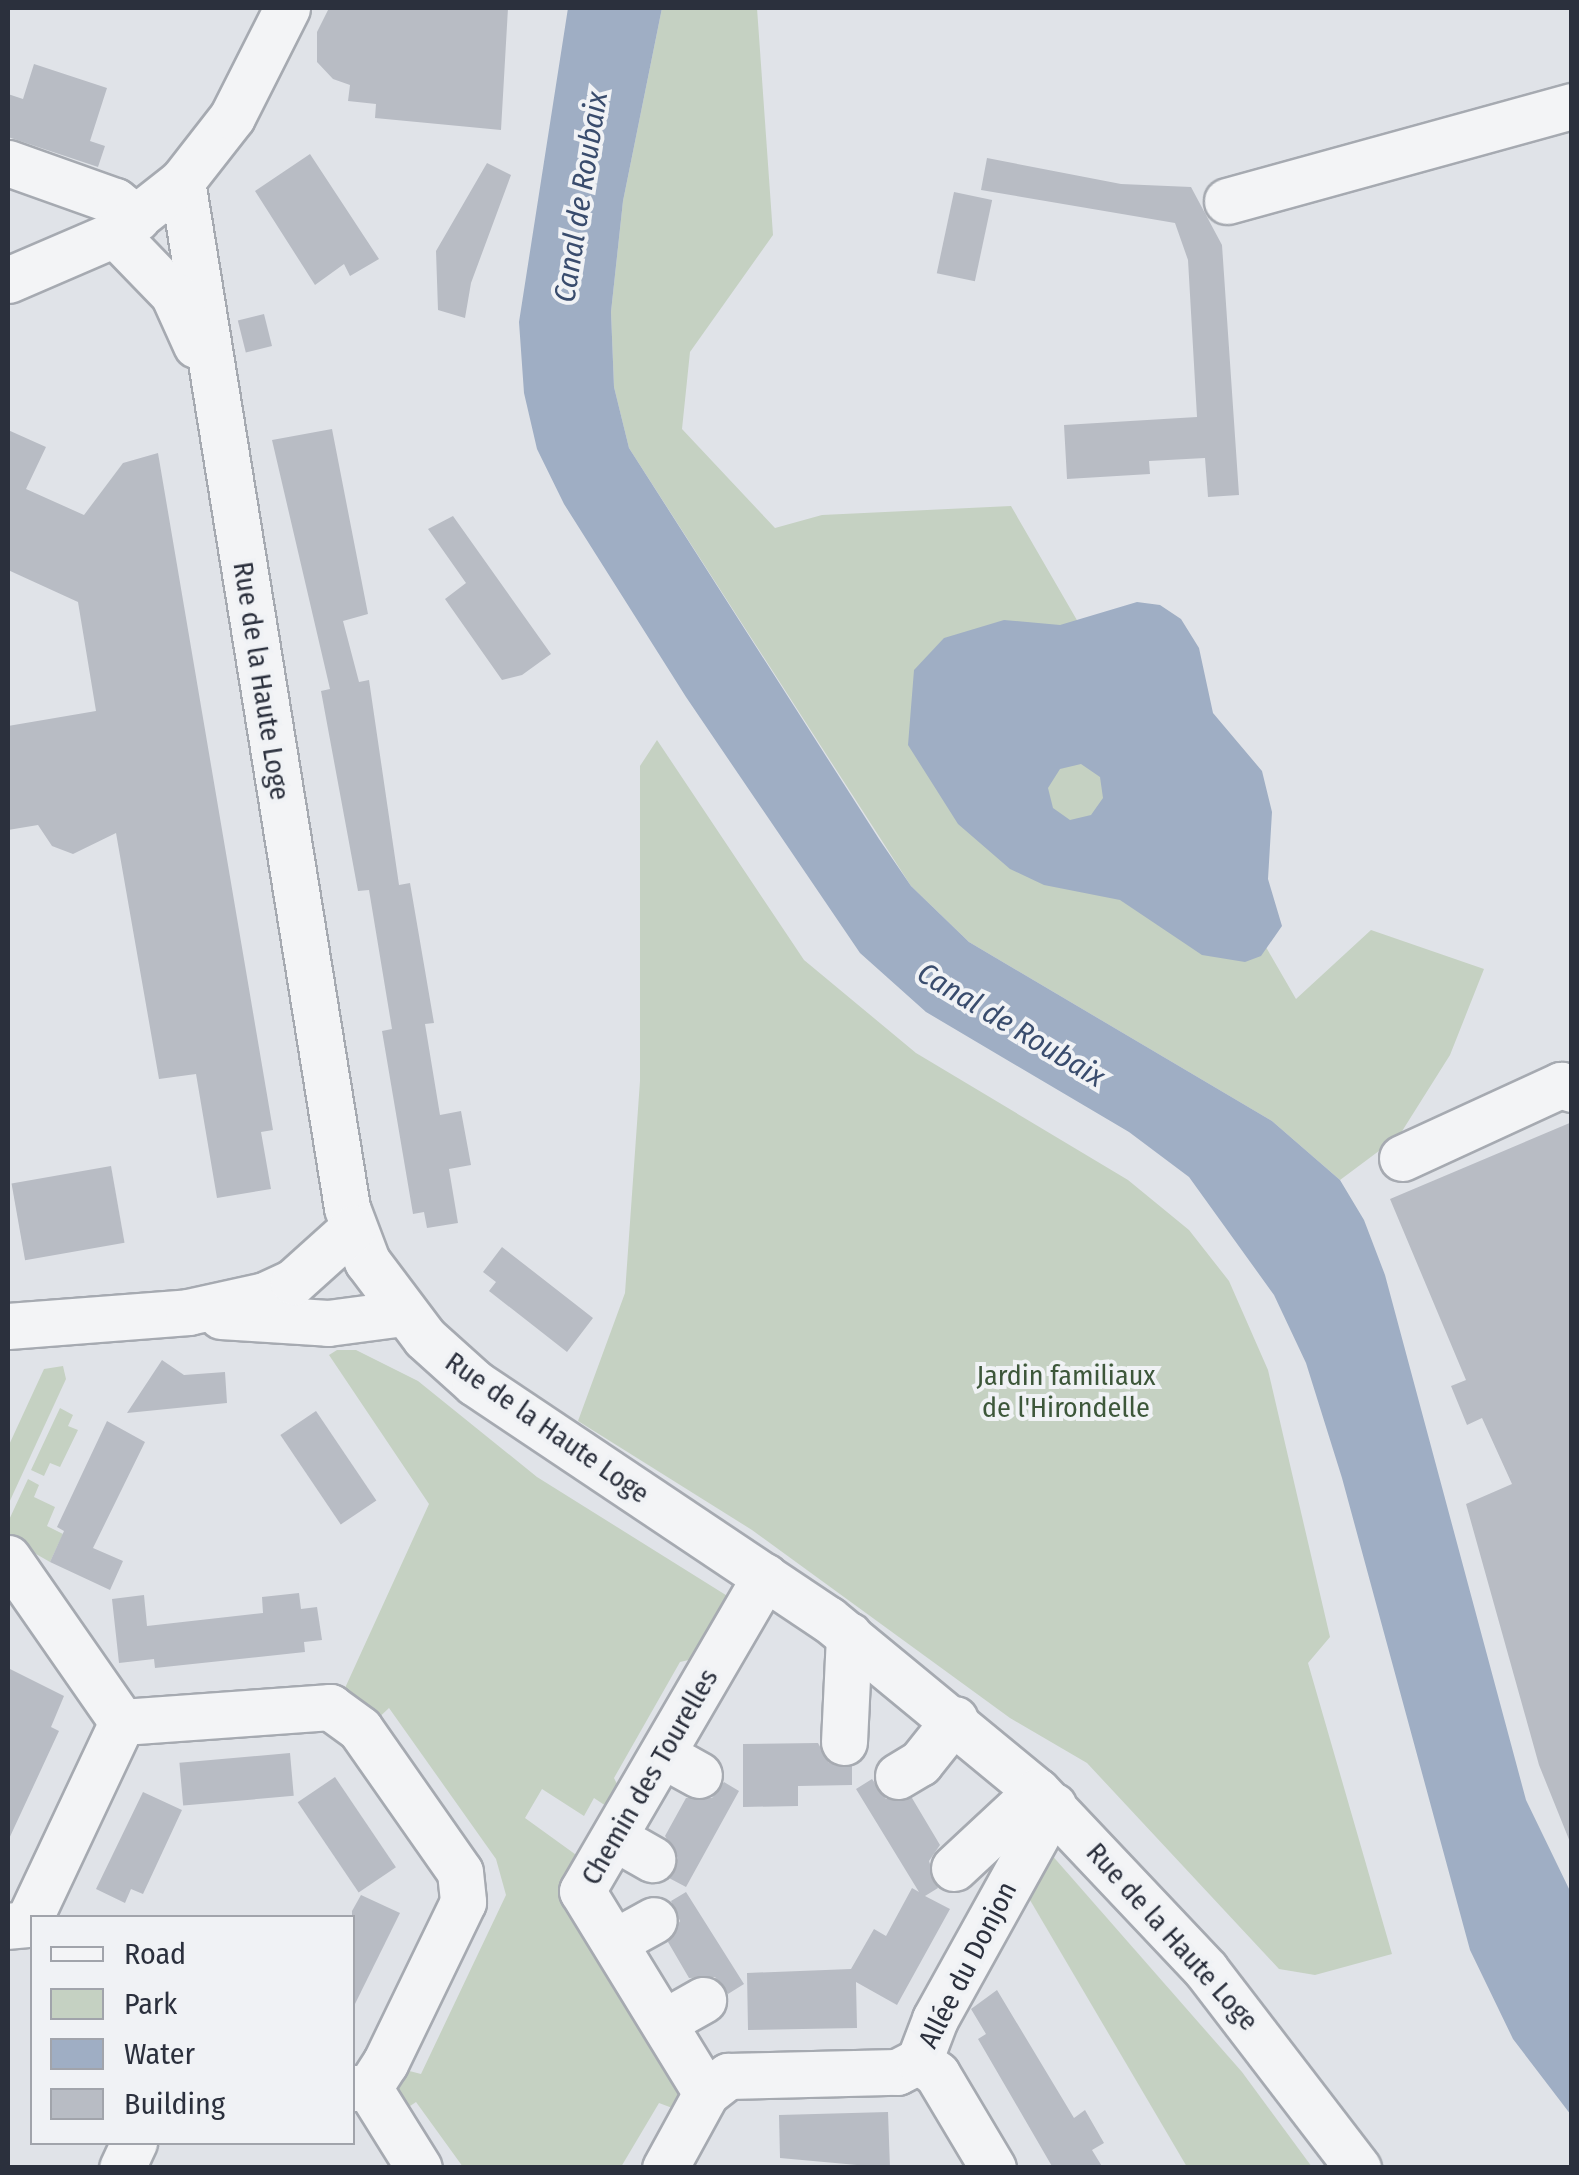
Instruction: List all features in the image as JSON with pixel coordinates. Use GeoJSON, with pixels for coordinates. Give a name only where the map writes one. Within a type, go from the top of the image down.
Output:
{"type":"FeatureCollection","features":[{"type":"Feature","properties":{"kind":"street"},"geometry":{"type":"LineString","coordinates":[[8,280],[126,226],[182,181],[232,117],[287,8]]}},
{"type":"Feature","properties":{"kind":"street"},"geometry":{"type":"LineString","coordinates":[[1227,201],[1572,106]]}},
{"type":"Feature","properties":{"kind":"street"},"geometry":{"type":"LineString","coordinates":[[8,163],[115,201],[126,226],[188,318],[215,404]]}},
{"type":"Feature","properties":{"kind":"street","name":"Rue de la Haute Loge"},"geometry":{"type":"LineString","coordinates":[[182,181],[210,337],[215,404],[353,1228],[404,1313],[501,1402],[849,1634],[1045,1798],[1206,1970],[1358,2168]]}},
{"type":"Feature","properties":{"kind":"street"},"geometry":{"type":"LineString","coordinates":[[1402,1158],[1561,1085],[1572,1089]]}},
{"type":"Feature","properties":{"kind":"street"},"geometry":{"type":"LineString","coordinates":[[8,1326],[188,1312],[284,1288],[353,1228]]}},
{"type":"Feature","properties":{"kind":"street"},"geometry":{"type":"LineString","coordinates":[[188,1312],[305,1323],[404,1313]]}},
{"type":"Feature","properties":{"kind":"street"},"geometry":{"type":"LineString","coordinates":[[8,1558],[122,1722]]}},
{"type":"Feature","properties":{"kind":"street","name":"Chemin des Tourelles"},"geometry":{"type":"LineString","coordinates":[[706,2093],[664,2022],[635,1930],[582,1891],[634,1849],[681,1765],[765,1576]]}},
{"type":"Feature","properties":{"kind":"street"},"geometry":{"type":"LineString","coordinates":[[844,1742],[849,1634]]}},
{"type":"Feature","properties":{"kind":"street"},"geometry":{"type":"LineString","coordinates":[[122,1722],[330,1707],[360,1728],[460,1872],[463,1902],[361,2088],[419,2168]]}},
{"type":"Feature","properties":{"kind":"street"},"geometry":{"type":"LineString","coordinates":[[898,1776],[920,1763],[955,1719]]}},
{"type":"Feature","properties":{"kind":"street"},"geometry":{"type":"LineString","coordinates":[[22,1927],[122,1722]]}},
{"type":"Feature","properties":{"kind":"street"},"geometry":{"type":"LineString","coordinates":[[954,1868],[1045,1798]]}},
{"type":"Feature","properties":{"kind":"street","name":"Allée du Donjon"},"geometry":{"type":"LineString","coordinates":[[993,2168],[937,2074],[919,2062],[918,2008],[1045,1798]]}},
{"type":"Feature","properties":{"kind":"street"},"geometry":{"type":"LineString","coordinates":[[664,2022],[703,2000]]}},
{"type":"Feature","properties":{"kind":"street"},"geometry":{"type":"LineString","coordinates":[[665,2168],[706,2093],[744,2073],[897,2072],[919,2062]]}},
{"type":"Feature","properties":{"kind":"street"},"geometry":{"type":"LineString","coordinates":[[122,2168],[133,2145]]}},
{"type":"Feature","properties":{"kind":"green space"},"geometry":{"type":"Polygon","coordinates":[[[662,8],[757,8],[773,235],[690,352],[682,429],[775,528],[822,515],[1011,506],[1296,999],[1371,930],[1484,969],[1450,1055],[1399,1136],[1340,1180],[1272,1121],[969,942],[911,886],[629,448],[614,387],[611,312],[623,201],[662,8]]]}},
{"type":"Feature","properties":{"kind":"green space","name":"Jardin familiaux de l'Hirondelle"},"geometry":{"type":"Polygon","coordinates":[[[657,740],[804,960],[916,1053],[1128,1180],[1189,1230],[1229,1281],[1268,1370],[1330,1637],[1308,1663],[1392,1954],[1315,1975],[1279,1969],[1087,1763],[1010,1718],[752,1530],[578,1421],[625,1293],[640,1081],[640,766],[657,740]]]}},
{"type":"Feature","properties":{"kind":"green space"},"geometry":{"type":"Polygon","coordinates":[[[337,1350],[356,1350],[418,1381],[537,1477],[729,1597],[697,1658],[680,1662],[614,1778],[621,1792],[612,1810],[594,1798],[584,1816],[542,1789],[525,1818],[579,1857],[678,2078],[679,2104],[675,2109],[659,2103],[621,2167],[463,2167],[416,2102],[395,2116],[394,2067],[421,2074],[506,1895],[496,1859],[389,1708],[371,1725],[345,1688],[429,1504],[329,1355],[337,1350]]]}},
{"type":"Feature","properties":{"kind":"green space"},"geometry":{"type":"Polygon","coordinates":[[[63,1366],[66,1379],[8,1505],[8,1447],[44,1369],[63,1366]]]}},
{"type":"Feature","properties":{"kind":"green space"},"geometry":{"type":"Polygon","coordinates":[[[60,1408],[73,1415],[68,1426],[78,1430],[60,1467],[50,1463],[44,1476],[31,1470],[60,1408]]]}},
{"type":"Feature","properties":{"kind":"green space"},"geometry":{"type":"Polygon","coordinates":[[[28,1479],[39,1485],[34,1497],[55,1507],[47,1526],[63,1534],[50,1562],[8,1538],[8,1522],[28,1479]]]}},
{"type":"Feature","properties":{"kind":"green space"},"geometry":{"type":"Polygon","coordinates":[[[1050,1853],[1242,2072],[1312,2167],[1187,2167],[1027,1895],[1050,1853]]]}},
{"type":"Feature","properties":{"kind":"water","name":"Canal de Roubaix"},"geometry":{"type":"Polygon","coordinates":[[[568,8],[662,8],[623,201],[611,312],[614,387],[629,448],[879,839],[911,886],[969,942],[1272,1121],[1340,1180],[1364,1220],[1385,1275],[1526,1800],[1571,1893],[1571,2115],[1513,2039],[1470,1950],[1342,1478],[1306,1363],[1274,1295],[1189,1177],[1129,1132],[926,1012],[860,953],[686,697],[564,504],[537,449],[524,393],[519,322],[568,8]]]}},
{"type":"Feature","properties":{"kind":"water"},"geometry":{"type":"Polygon","coordinates":[[[1137,602],[1160,605],[1181,619],[1199,648],[1213,713],[1262,771],[1272,812],[1268,879],[1282,926],[1261,956],[1245,962],[1202,955],[1120,900],[1044,885],[1010,869],[958,824],[908,745],[914,670],[944,638],[1004,620],[1060,625],[1137,602]],[[1081,764],[1060,769],[1048,788],[1053,808],[1070,820],[1091,815],[1103,798],[1100,777],[1081,764]]]}},
{"type":"Feature","properties":{"kind":"building"},"geometry":{"type":"Polygon","coordinates":[[[329,8],[508,8],[501,130],[375,118],[376,104],[348,101],[350,85],[333,79],[317,62],[317,32],[329,8]]]}},
{"type":"Feature","properties":{"kind":"building"},"geometry":{"type":"Polygon","coordinates":[[[34,64],[107,88],[90,141],[105,146],[98,167],[8,137],[8,94],[23,99],[34,64]]]}},
{"type":"Feature","properties":{"kind":"building"},"geometry":{"type":"Polygon","coordinates":[[[310,154],[379,259],[350,276],[344,264],[315,285],[255,191],[310,154]]]}},
{"type":"Feature","properties":{"kind":"building"},"geometry":{"type":"Polygon","coordinates":[[[987,158],[1121,184],[1191,187],[1222,245],[1239,495],[1208,497],[1205,458],[1149,461],[1150,474],[1067,479],[1064,425],[1197,417],[1188,260],[1175,223],[981,190],[987,158]]]}},
{"type":"Feature","properties":{"kind":"building"},"geometry":{"type":"Polygon","coordinates":[[[487,163],[511,175],[471,283],[465,318],[438,310],[436,251],[487,163]]]}},
{"type":"Feature","properties":{"kind":"building"},"geometry":{"type":"Polygon","coordinates":[[[954,192],[992,200],[975,281],[937,273],[954,192]]]}},
{"type":"Feature","properties":{"kind":"building"},"geometry":{"type":"Polygon","coordinates":[[[264,314],[272,346],[246,353],[238,321],[264,314]]]}},
{"type":"Feature","properties":{"kind":"building"},"geometry":{"type":"Polygon","coordinates":[[[332,429],[368,614],[343,621],[359,682],[369,680],[399,885],[410,883],[434,1023],[425,1024],[440,1115],[461,1111],[471,1165],[449,1169],[458,1223],[427,1228],[424,1212],[413,1214],[382,1031],[392,1029],[369,890],[358,891],[321,691],[330,689],[272,440],[332,429]]]}},
{"type":"Feature","properties":{"kind":"building"},"geometry":{"type":"Polygon","coordinates":[[[8,430],[46,447],[26,489],[84,515],[123,463],[158,453],[273,1130],[261,1132],[271,1189],[217,1198],[196,1074],[159,1079],[116,833],[73,854],[52,846],[38,825],[8,830],[8,726],[96,711],[78,602],[8,570],[8,430]]]}},
{"type":"Feature","properties":{"kind":"building"},"geometry":{"type":"Polygon","coordinates":[[[453,516],[551,654],[522,675],[502,680],[445,599],[466,583],[428,529],[453,516]]]}},
{"type":"Feature","properties":{"kind":"building"},"geometry":{"type":"Polygon","coordinates":[[[1572,1122],[1570,1842],[1539,1765],[1466,1504],[1512,1484],[1482,1418],[1467,1425],[1451,1386],[1466,1380],[1390,1199],[1572,1122]]]}},
{"type":"Feature","properties":{"kind":"building"},"geometry":{"type":"Polygon","coordinates":[[[111,1166],[125,1243],[25,1260],[12,1184],[111,1166]]]}},
{"type":"Feature","properties":{"kind":"building"},"geometry":{"type":"Polygon","coordinates":[[[502,1247],[593,1318],[567,1352],[489,1291],[496,1282],[483,1272],[502,1247]]]}},
{"type":"Feature","properties":{"kind":"building"},"geometry":{"type":"Polygon","coordinates":[[[162,1360],[184,1375],[225,1372],[227,1403],[127,1413],[162,1360]]]}},
{"type":"Feature","properties":{"kind":"building"},"geometry":{"type":"Polygon","coordinates":[[[316,1411],[376,1501],[341,1525],[280,1435],[316,1411]]]}},
{"type":"Feature","properties":{"kind":"building"},"geometry":{"type":"Polygon","coordinates":[[[107,1421],[145,1442],[93,1548],[123,1561],[110,1590],[50,1562],[64,1531],[57,1527],[107,1421]]]}},
{"type":"Feature","properties":{"kind":"building"},"geometry":{"type":"Polygon","coordinates":[[[299,1593],[301,1609],[317,1607],[322,1640],[304,1642],[305,1652],[155,1668],[154,1659],[119,1663],[112,1599],[144,1595],[147,1626],[263,1613],[262,1597],[299,1593]]]}},
{"type":"Feature","properties":{"kind":"building"},"geometry":{"type":"Polygon","coordinates":[[[8,1668],[64,1696],[51,1727],[59,1731],[8,1841],[8,1668]]]}},
{"type":"Feature","properties":{"kind":"building"},"geometry":{"type":"Polygon","coordinates":[[[818,1743],[829,1763],[852,1766],[852,1785],[798,1786],[798,1806],[743,1807],[743,1744],[818,1743]]]}},
{"type":"Feature","properties":{"kind":"building"},"geometry":{"type":"Polygon","coordinates":[[[290,1753],[294,1796],[183,1806],[179,1763],[290,1753]]]}},
{"type":"Feature","properties":{"kind":"building"},"geometry":{"type":"Polygon","coordinates":[[[335,1777],[396,1867],[359,1893],[298,1802],[335,1777]]]}},
{"type":"Feature","properties":{"kind":"building"},"geometry":{"type":"Polygon","coordinates":[[[872,1779],[886,1799],[912,1798],[940,1845],[929,1861],[938,1888],[925,1896],[950,1909],[897,2005],[856,1982],[857,2028],[748,2030],[747,1973],[851,1969],[874,1929],[886,1936],[912,1888],[919,1892],[856,1789],[872,1779]]]}},
{"type":"Feature","properties":{"kind":"building"},"geometry":{"type":"Polygon","coordinates":[[[724,1782],[739,1791],[686,1887],[669,1878],[678,1858],[665,1836],[686,1798],[712,1798],[724,1782]]]}},
{"type":"Feature","properties":{"kind":"building"},"geometry":{"type":"Polygon","coordinates":[[[143,1792],[182,1810],[143,1894],[131,1889],[125,1903],[96,1889],[143,1792]]]}},
{"type":"Feature","properties":{"kind":"building"},"geometry":{"type":"Polygon","coordinates":[[[686,1892],[744,1984],[728,1994],[715,1977],[689,1978],[668,1942],[680,1921],[671,1901],[686,1892]]]}},
{"type":"Feature","properties":{"kind":"building"},"geometry":{"type":"Polygon","coordinates":[[[361,1895],[400,1913],[355,2004],[355,1915],[352,1911],[361,1895]]]}},
{"type":"Feature","properties":{"kind":"building"},"geometry":{"type":"Polygon","coordinates":[[[997,1990],[1074,2118],[1085,2110],[1104,2143],[1092,2150],[1103,2168],[1053,2168],[978,2039],[986,2034],[971,2009],[997,1990]]]}},
{"type":"Feature","properties":{"kind":"building"},"geometry":{"type":"Polygon","coordinates":[[[888,2112],[890,2168],[780,2158],[779,2115],[888,2112]]]}}]}
